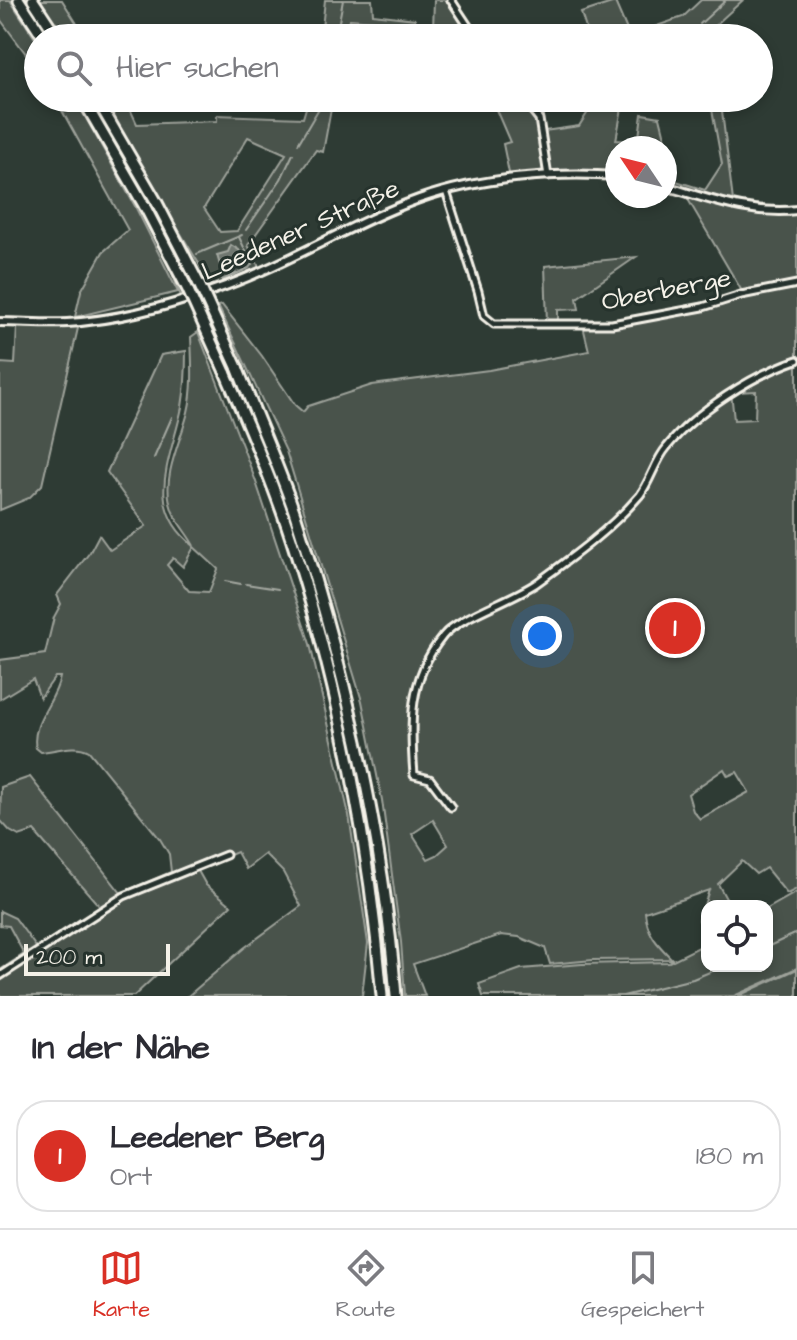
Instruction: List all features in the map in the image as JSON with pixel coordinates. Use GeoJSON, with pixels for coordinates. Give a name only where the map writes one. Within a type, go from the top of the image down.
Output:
{"type":"FeatureCollection","features":[{"type":"Feature","properties":{"kind":"highway"},"geometry":{"type":"LineString","coordinates":[[19,0],[35,24]]}},
{"type":"Feature","properties":{"kind":"highway"},"geometry":{"type":"LineString","coordinates":[[33,0],[49,24]]}},
{"type":"Feature","properties":{"kind":"highway"},"geometry":{"type":"LineString","coordinates":[[90,112],[187,288],[275,494],[316,623],[338,712],[358,816],[382,996]]}},
{"type":"Feature","properties":{"kind":"highway"},"geometry":{"type":"LineString","coordinates":[[104,112],[156,201],[199,284],[237,367],[294,511],[350,705],[371,813],[396,996]]}},
{"type":"Feature","properties":{"kind":"street"},"geometry":{"type":"LineString","coordinates":[[451,0],[467,24]]}},
{"type":"Feature","properties":{"kind":"street"},"geometry":{"type":"LineString","coordinates":[[533,112],[539,119],[548,176]]}},
{"type":"Feature","properties":{"kind":"street","name":"Leedener Straße"},"geometry":{"type":"LineString","coordinates":[[0,322],[82,322],[138,313],[217,290],[419,199],[446,191],[548,176],[605,175]]}},
{"type":"Feature","properties":{"kind":"street"},"geometry":{"type":"LineString","coordinates":[[677,190],[736,207],[763,211],[797,210]]}},
{"type":"Feature","properties":{"kind":"street","name":"Oberberge"},"geometry":{"type":"LineString","coordinates":[[446,191],[484,316],[494,324],[612,324],[703,307],[741,295],[797,284]]}},
{"type":"Feature","properties":{"kind":"street"},"geometry":{"type":"LineString","coordinates":[[451,807],[430,779],[414,775],[410,739],[412,702],[424,670],[442,637],[456,626],[536,584],[599,537],[644,489],[666,448],[691,423],[766,372],[797,360]]}},
{"type":"Feature","properties":{"kind":"street"},"geometry":{"type":"LineString","coordinates":[[0,976],[124,896],[226,855]]}},
{"type":"Feature","properties":{"kind":"shaded area"},"geometry":{"type":"Polygon","coordinates":[[[0,0],[10,0],[26,24],[24,51],[0,19],[0,0]]]}},
{"type":"Feature","properties":{"kind":"shaded area"},"geometry":{"type":"Polygon","coordinates":[[[39,0],[62,0],[77,24],[54,24],[39,0]]]}},
{"type":"Feature","properties":{"kind":"shaded area"},"geometry":{"type":"Polygon","coordinates":[[[325,0],[372,0],[373,14],[415,19],[416,24],[350,19],[349,24],[322,24],[325,0]]]}},
{"type":"Feature","properties":{"kind":"shaded area"},"geometry":{"type":"Polygon","coordinates":[[[434,0],[449,0],[465,24],[433,24],[434,0]]]}},
{"type":"Feature","properties":{"kind":"shaded area"},"geometry":{"type":"Polygon","coordinates":[[[701,0],[743,0],[717,24],[663,24],[683,17],[701,0]]]}},
{"type":"Feature","properties":{"kind":"shaded area"},"geometry":{"type":"Polygon","coordinates":[[[615,2],[624,24],[585,24],[581,13],[615,2]]]}},
{"type":"Feature","properties":{"kind":"shaded area"},"geometry":{"type":"Polygon","coordinates":[[[63,112],[82,112],[135,206],[178,292],[75,317],[81,291],[103,252],[128,230],[63,112]]]}},
{"type":"Feature","properties":{"kind":"shaded area"},"geometry":{"type":"Polygon","coordinates":[[[107,112],[131,112],[137,124],[217,121],[217,115],[303,118],[305,112],[330,112],[323,152],[316,150],[248,245],[259,267],[213,287],[107,112]],[[248,137],[204,208],[220,232],[237,231],[286,154],[248,137]]]}},
{"type":"Feature","properties":{"kind":"shaded area"},"geometry":{"type":"Polygon","coordinates":[[[497,112],[530,112],[539,132],[545,172],[510,178],[503,144],[510,142],[497,112]]]}},
{"type":"Feature","properties":{"kind":"shaded area"},"geometry":{"type":"Polygon","coordinates":[[[588,112],[621,112],[617,136],[605,136],[605,172],[551,173],[544,131],[579,126],[588,112]]]}},
{"type":"Feature","properties":{"kind":"shaded area"},"geometry":{"type":"Polygon","coordinates":[[[712,112],[722,112],[733,201],[730,203],[677,187],[677,181],[705,190],[722,164],[712,112]]]}},
{"type":"Feature","properties":{"kind":"shaded area"},"geometry":{"type":"Polygon","coordinates":[[[642,114],[660,117],[665,136],[639,136],[642,114]]]}},
{"type":"Feature","properties":{"kind":"shaded area"},"geometry":{"type":"Polygon","coordinates":[[[686,196],[740,211],[797,214],[797,889],[787,894],[766,868],[756,874],[742,861],[718,884],[727,900],[706,900],[709,890],[645,912],[654,938],[672,959],[550,964],[545,948],[519,937],[501,935],[413,964],[425,996],[405,996],[382,800],[362,701],[286,451],[218,306],[222,305],[303,412],[308,406],[372,385],[489,370],[589,351],[583,326],[617,326],[758,294],[743,293],[686,196]],[[772,366],[744,380],[731,391],[734,420],[755,419],[756,391],[736,392],[772,370],[772,366]],[[724,769],[688,794],[693,811],[700,819],[749,792],[737,772],[728,776],[724,769]],[[433,820],[412,834],[428,859],[448,845],[433,820]]]}},
{"type":"Feature","properties":{"kind":"shaded area"},"geometry":{"type":"Polygon","coordinates":[[[231,245],[239,250],[244,263],[231,271],[222,272],[217,255],[228,252],[231,245]]]}},
{"type":"Feature","properties":{"kind":"shaded area"},"geometry":{"type":"Polygon","coordinates":[[[636,257],[577,298],[579,309],[558,310],[558,322],[547,322],[545,266],[636,257]]]}},
{"type":"Feature","properties":{"kind":"shaded area"},"geometry":{"type":"Polygon","coordinates":[[[75,325],[78,328],[42,485],[29,498],[0,510],[0,363],[15,364],[17,327],[75,325]]]}},
{"type":"Feature","properties":{"kind":"shaded area"},"geometry":{"type":"Polygon","coordinates":[[[198,332],[255,479],[310,644],[349,815],[368,943],[362,996],[188,996],[244,948],[301,906],[283,872],[265,854],[246,869],[237,852],[197,869],[206,885],[231,905],[134,996],[0,996],[0,970],[24,954],[9,926],[0,925],[0,911],[15,918],[36,947],[101,908],[34,831],[19,836],[0,820],[1,787],[30,777],[121,893],[171,872],[169,854],[160,839],[89,751],[71,748],[41,752],[36,748],[40,721],[60,677],[55,677],[40,698],[33,679],[0,699],[0,660],[45,654],[54,617],[61,604],[57,595],[99,535],[110,550],[146,526],[107,472],[161,355],[186,351],[183,400],[168,463],[165,498],[169,515],[178,531],[194,546],[174,515],[168,492],[171,469],[190,403],[191,337],[198,332]],[[194,547],[183,567],[173,558],[167,565],[189,591],[209,592],[218,569],[194,547]]]}},
{"type":"Feature","properties":{"kind":"shaded area"},"geometry":{"type":"Polygon","coordinates":[[[797,892],[797,968],[734,996],[483,996],[479,984],[521,969],[669,962],[701,946],[701,972],[773,972],[773,906],[797,892]]]}},
{"type":"Feature","properties":{"kind":"shaded area"},"geometry":{"type":"Polygon","coordinates":[[[797,969],[797,996],[738,996],[797,969]]]}},
{"type":"Feature","properties":{"kind":"waterway"},"geometry":{"type":"LineString","coordinates":[[339,24],[343,0]]}},
{"type":"Feature","properties":{"kind":"waterway"},"geometry":{"type":"LineString","coordinates":[[700,24],[726,0]]}},
{"type":"Feature","properties":{"kind":"waterway"},"geometry":{"type":"LineString","coordinates":[[298,144],[317,112]]}},
{"type":"Feature","properties":{"kind":"waterway"},"geometry":{"type":"LineString","coordinates":[[246,230],[281,179],[293,154]]}},
{"type":"Feature","properties":{"kind":"waterway"},"geometry":{"type":"LineString","coordinates":[[197,254],[242,235]]}},
{"type":"Feature","properties":{"kind":"waterway"},"geometry":{"type":"LineString","coordinates":[[222,280],[252,264],[239,237]]}},
{"type":"Feature","properties":{"kind":"waterway"},"geometry":{"type":"LineString","coordinates":[[171,270],[180,294]]}},
{"type":"Feature","properties":{"kind":"waterway"},"geometry":{"type":"LineString","coordinates":[[154,458],[172,417]]}},
{"type":"Feature","properties":{"kind":"waterway"},"geometry":{"type":"LineString","coordinates":[[225,581],[241,584]]}},
{"type":"Feature","properties":{"kind":"waterway"},"geometry":{"type":"LineString","coordinates":[[246,584],[278,589]]}},
{"type":"Feature","properties":{"kind":"waterway"},"geometry":{"type":"LineString","coordinates":[[773,944],[797,933]]}},
{"type":"Feature","properties":{"kind":"waterway"},"geometry":{"type":"LineString","coordinates":[[623,996],[710,972]]}},
{"type":"Feature","properties":{"kind":"place","name":"Leedener Berg"},"geometry":{"type":"Point","coordinates":[675,628]}}]}
